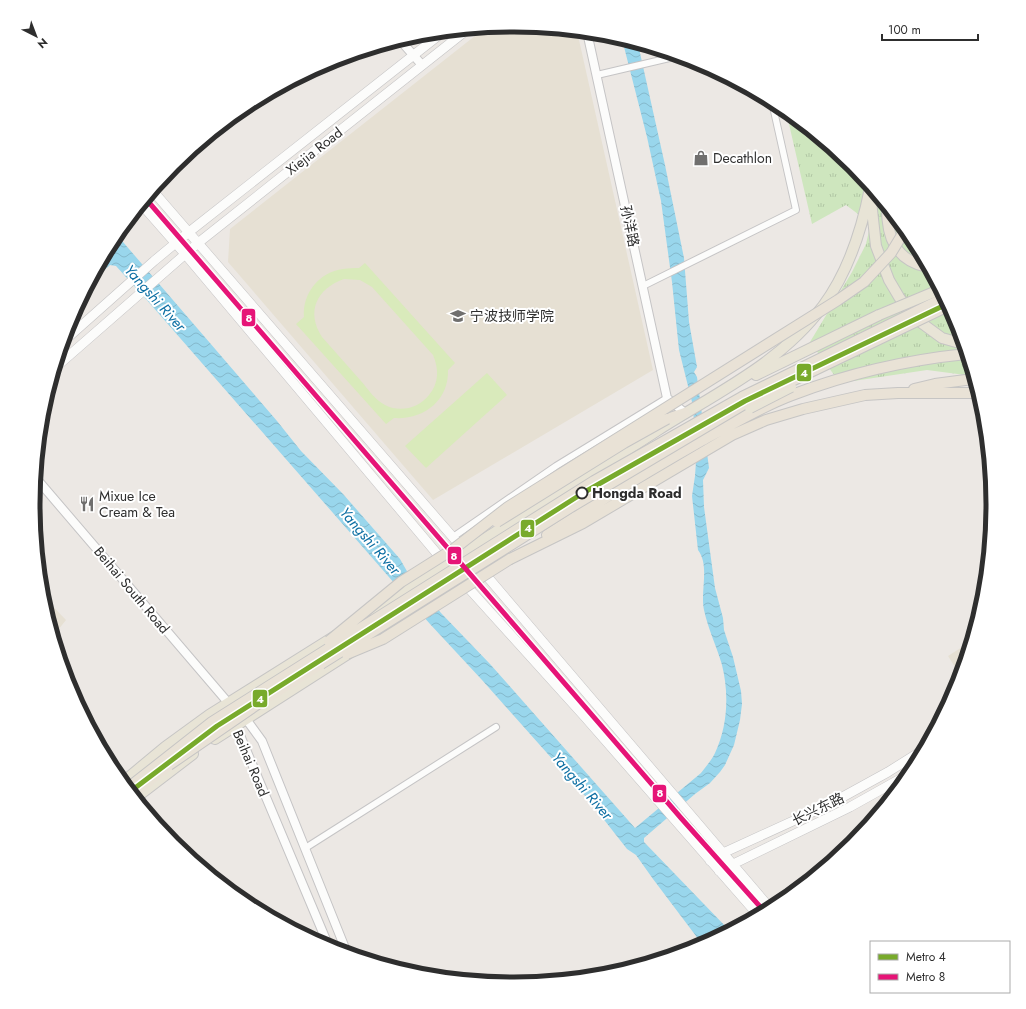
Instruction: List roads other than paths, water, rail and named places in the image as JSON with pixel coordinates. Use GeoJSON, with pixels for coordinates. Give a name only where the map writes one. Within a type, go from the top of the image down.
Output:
{"type":"FeatureCollection","features":[{"type":"Feature","properties":{"kind":"highway"},"geometry":{"type":"LineString","coordinates":[[887,216],[887,222],[896,248],[907,260],[920,264]]}},
{"type":"Feature","properties":{"kind":"highway"},"geometry":{"type":"LineString","coordinates":[[455,548],[508,507],[838,300],[864,282],[891,253],[902,236]]}},
{"type":"Feature","properties":{"kind":"highway"},"geometry":{"type":"LineString","coordinates":[[133,784],[212,722],[594,481],[742,397],[939,300]]}},
{"type":"Feature","properties":{"kind":"highway"},"geometry":{"type":"LineString","coordinates":[[137,791],[206,739],[262,701],[571,507],[746,403],[943,308]]}},
{"type":"Feature","properties":{"kind":"highway"},"geometry":{"type":"LineString","coordinates":[[321,664],[383,639],[510,559],[590,506],[738,421],[790,395],[843,377],[896,365],[961,355]]}},
{"type":"Feature","properties":{"kind":"highway"},"geometry":{"type":"LineString","coordinates":[[898,392],[935,384],[968,380]]}},
{"type":"Feature","properties":{"kind":"highway"},"geometry":{"type":"LineString","coordinates":[[510,559],[583,523],[732,435],[766,420],[802,409],[865,395],[898,392],[972,393]]}},
{"type":"Feature","properties":{"kind":"highway"},"geometry":{"type":"LineString","coordinates":[[299,666],[401,582],[624,443],[666,419],[684,413]]}},
{"type":"Feature","properties":{"kind":"main road","name":"Xiejia Road"},"geometry":{"type":"LineString","coordinates":[[64,360],[198,243],[460,35]]}},
{"type":"Feature","properties":{"kind":"main road","name":"Xiejia Road"},"geometry":{"type":"LineString","coordinates":[[73,332],[189,232],[434,39]]}},
{"type":"Feature","properties":{"kind":"main road"},"geometry":{"type":"LineString","coordinates":[[156,195],[481,569],[766,903]]}},
{"type":"Feature","properties":{"kind":"main road"},"geometry":{"type":"LineString","coordinates":[[718,394],[764,364],[784,348],[824,306],[856,245],[865,217],[870,195]]}},
{"type":"Feature","properties":{"kind":"main road"},"geometry":{"type":"LineString","coordinates":[[871,197],[876,246],[889,280],[912,316],[942,338],[956,342]]}},
{"type":"Feature","properties":{"kind":"main road"},"geometry":{"type":"LineString","coordinates":[[145,209],[446,564],[584,716],[754,911]]}},
{"type":"Feature","properties":{"kind":"main road"},"geometry":{"type":"LineString","coordinates":[[128,778],[165,747],[228,704],[684,413],[718,394],[878,316],[935,292]]}},
{"type":"Feature","properties":{"kind":"main road"},"geometry":{"type":"LineString","coordinates":[[140,795],[201,748],[481,569],[657,460],[787,388],[945,313]]}},
{"type":"Feature","properties":{"kind":"main road","name":"长兴东路"},"geometry":{"type":"LineString","coordinates":[[710,861],[723,853],[828,806],[912,757]]}},
{"type":"Feature","properties":{"kind":"main road","name":"长兴东路"},"geometry":{"type":"LineString","coordinates":[[719,871],[850,807],[896,782]]}},
{"type":"Feature","properties":{"kind":"street","name":"孙洋路"},"geometry":{"type":"LineString","coordinates":[[588,38],[667,398]]}},
{"type":"Feature","properties":{"kind":"street"},"geometry":{"type":"LineString","coordinates":[[405,45],[422,65]]}},
{"type":"Feature","properties":{"kind":"street"},"geometry":{"type":"LineString","coordinates":[[597,75],[668,58]]}},
{"type":"Feature","properties":{"kind":"street"},"geometry":{"type":"LineString","coordinates":[[643,286],[796,210],[774,111]]}},
{"type":"Feature","properties":{"kind":"street"},"geometry":{"type":"LineString","coordinates":[[452,537],[556,466],[667,398],[684,413]]}},
{"type":"Feature","properties":{"kind":"street","name":"Beihai South Road"},"geometry":{"type":"LineString","coordinates":[[41,484],[228,704]]}},
{"type":"Feature","properties":{"kind":"street","name":"Beihai Road"},"geometry":{"type":"LineString","coordinates":[[228,704],[246,719],[262,741],[344,946]]}},
{"type":"Feature","properties":{"kind":"street","name":"Beihai Road"},"geometry":{"type":"LineString","coordinates":[[228,704],[235,726],[325,938]]}},
{"type":"Feature","properties":{"kind":"street"},"geometry":{"type":"LineString","coordinates":[[307,847],[496,727]]}},
{"type":"Feature","properties":{"kind":"water","name":"Yangshi River"},"geometry":{"type":"Polygon","coordinates":[[[624,45],[639,49],[684,258],[689,322],[697,367],[694,372],[697,377],[709,468],[703,480],[704,507],[715,588],[723,618],[724,630],[733,657],[741,691],[742,704],[740,720],[734,745],[725,765],[710,783],[644,838],[644,842],[725,926],[698,939],[636,855],[627,849],[587,798],[430,624],[146,299],[116,266],[110,265],[102,273],[121,240],[301,451],[343,494],[400,559],[408,573],[441,613],[490,664],[635,828],[701,773],[711,761],[723,732],[726,709],[726,687],[722,665],[708,624],[703,603],[704,571],[702,556],[698,550],[692,496],[697,447],[692,402],[679,350],[672,282],[661,201],[647,137],[624,45]]]}},
{"type":"Feature","properties":{"kind":"metro line","name":"8"},"geometry":{"type":"LineString","coordinates":[[150,203],[681,818],[760,907]]}},
{"type":"Feature","properties":{"kind":"metro line","name":"4"},"geometry":{"type":"LineString","coordinates":[[135,788],[217,726],[583,493],[745,401],[942,306]]}},
{"type":"Feature","properties":{"kind":"place","name":"Decathlon"},"geometry":{"type":"Point","coordinates":[701,158]}},
{"type":"Feature","properties":{"kind":"place","name":"宁波技师学院"},"geometry":{"type":"Point","coordinates":[458,316]}},
{"type":"Feature","properties":{"kind":"place","name":"Hongda Road"},"geometry":{"type":"Point","coordinates":[582,493]}},
{"type":"Feature","properties":{"kind":"place","name":"Mixue Ice Cream & Tea"},"geometry":{"type":"Point","coordinates":[87,504]}}]}
